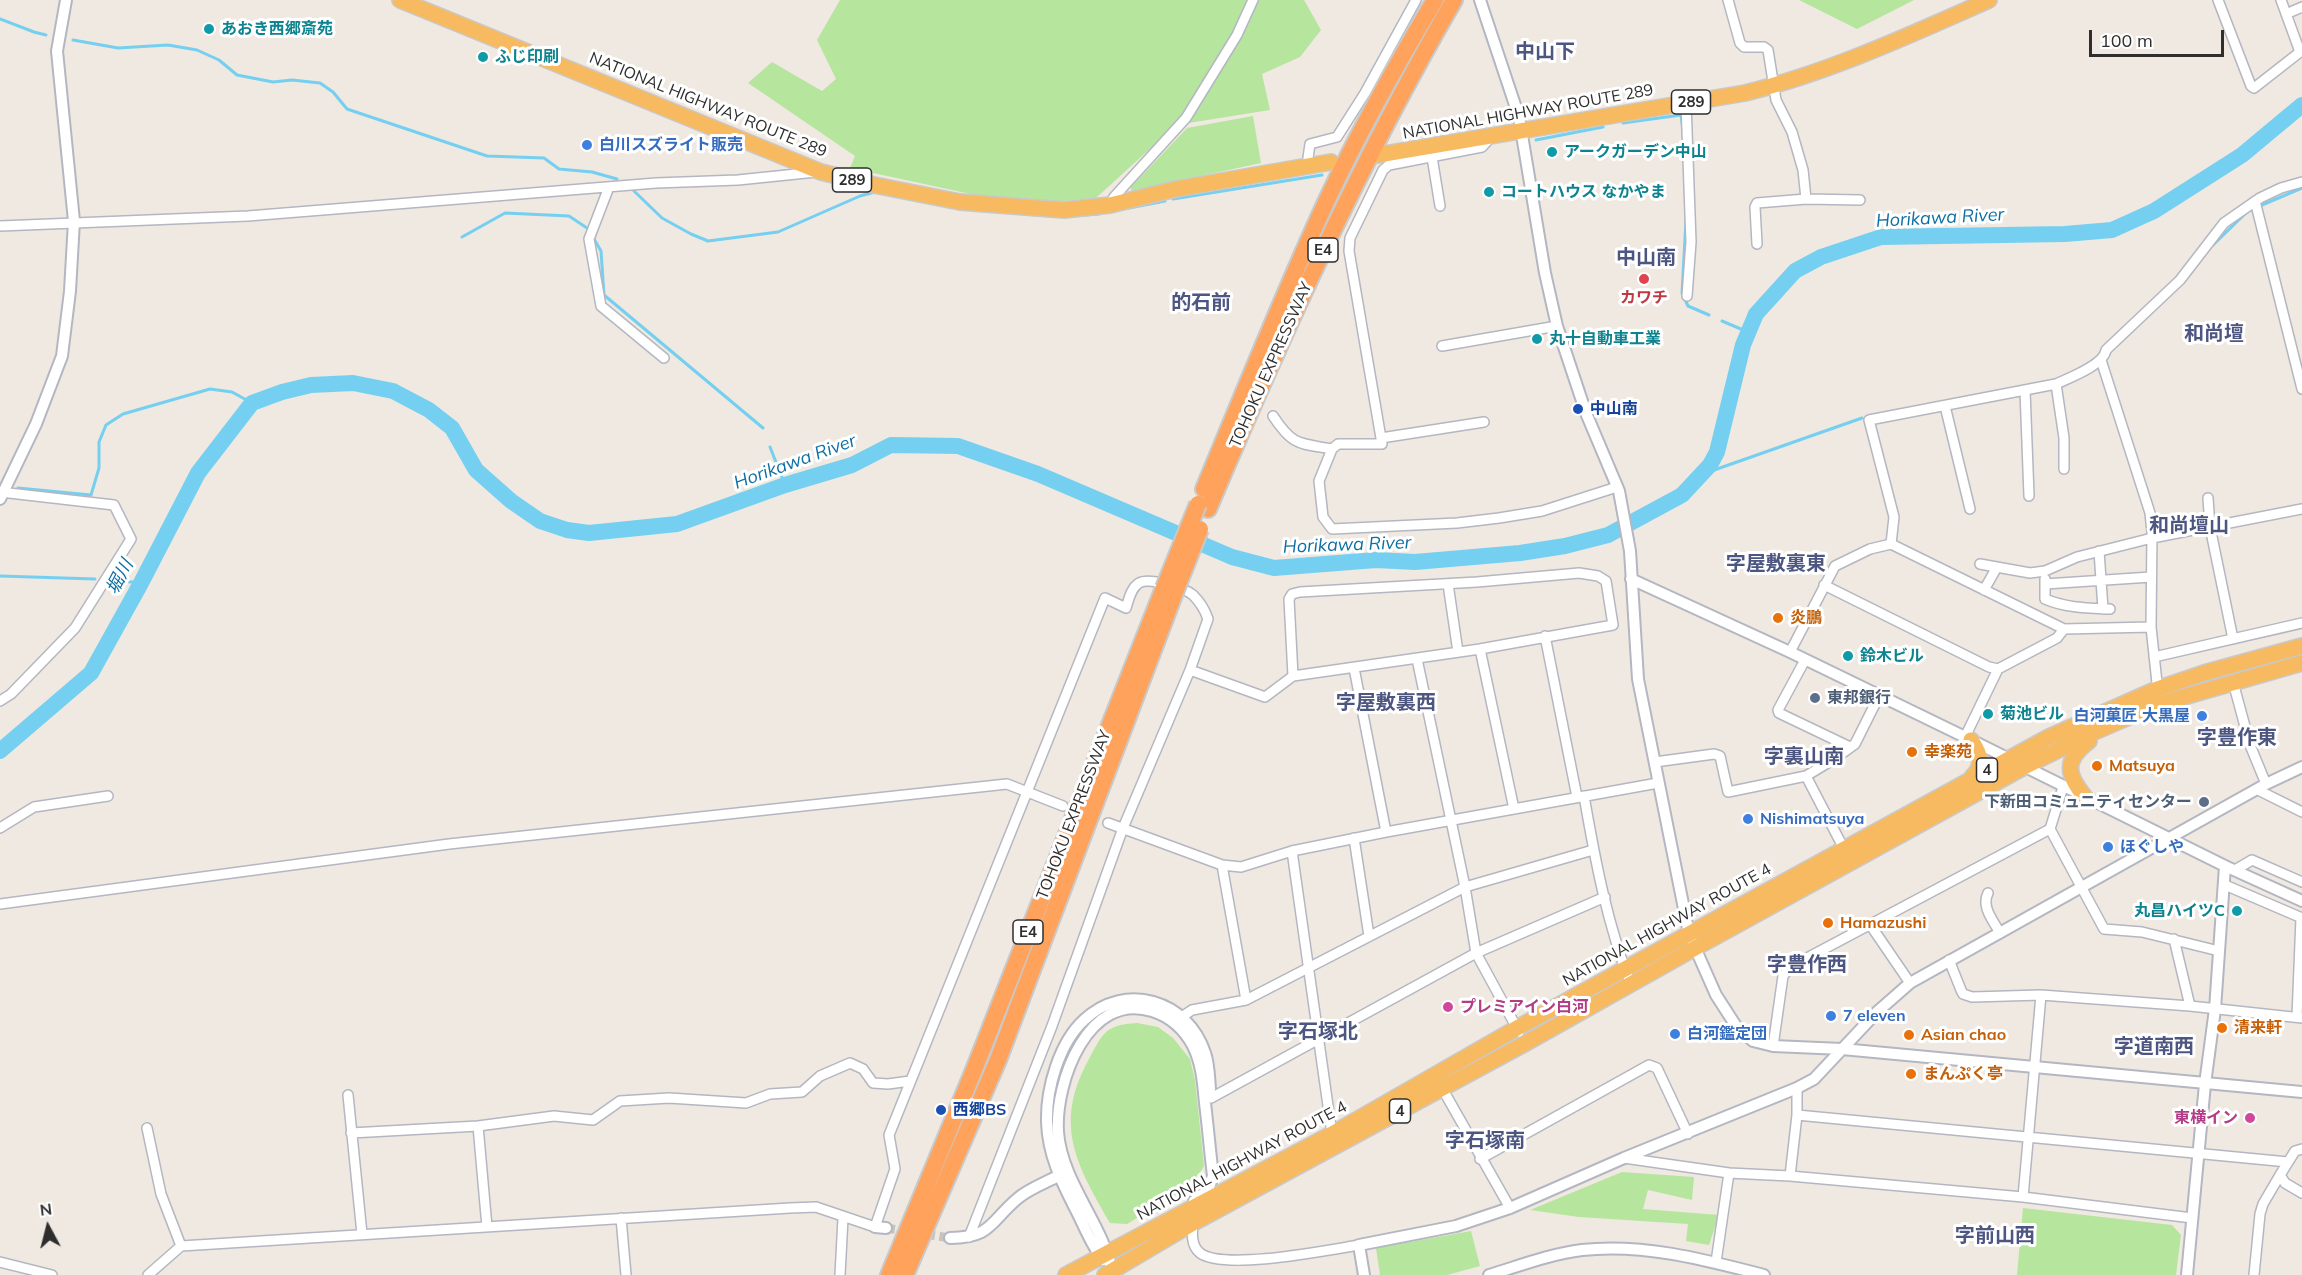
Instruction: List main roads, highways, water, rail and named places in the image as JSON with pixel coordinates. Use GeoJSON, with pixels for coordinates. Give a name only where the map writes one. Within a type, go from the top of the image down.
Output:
{"type":"FeatureCollection","features":[{"type":"Feature","properties":{"kind":"highway","name":"NATIONAL HIGHWAY ROUTE 289"},"geometry":{"type":"LineString","coordinates":[[400,0],[821,172],[960,202],[1064,210],[1110,205],[1176,189],[1331,162]]}},
{"type":"Feature","properties":{"kind":"highway","name":"TOHOKU EXPRESSWAY"},"geometry":{"type":"LineString","coordinates":[[1203,506],[1294,273],[1328,198],[1400,60],[1435,0]]}},
{"type":"Feature","properties":{"kind":"highway","name":"TOHOKU EXPRESSWAY"},"geometry":{"type":"LineString","coordinates":[[1203,506],[1344,205],[1405,87],[1454,0]]}},
{"type":"Feature","properties":{"kind":"highway","name":"NATIONAL HIGHWAY ROUTE 289"},"geometry":{"type":"LineString","coordinates":[[1378,155],[1686,103],[1772,86],[1866,52],[1989,0]]}},
{"type":"Feature","properties":{"kind":"highway","name":"E4"},"geometry":{"type":"LineString","coordinates":[[1169,590],[1203,506]]}},
{"type":"Feature","properties":{"kind":"highway","name":"TOHOKU EXPRESSWAY"},"geometry":{"type":"LineString","coordinates":[[889,1275],[1169,590]]}},
{"type":"Feature","properties":{"kind":"highway","name":"TOHOKU EXPRESSWAY"},"geometry":{"type":"LineString","coordinates":[[905,1275],[998,1060],[1169,590]]}},
{"type":"Feature","properties":{"kind":"highway","name":"NATIONAL HIGHWAY ROUTE 4"},"geometry":{"type":"LineString","coordinates":[[1066,1275],[1332,1134],[1625,969],[1692,940],[2155,701],[2204,673],[2302,646]]}},
{"type":"Feature","properties":{"kind":"highway","name":"NATIONAL HIGHWAY ROUTE 4"},"geometry":{"type":"LineString","coordinates":[[1110,1274],[1193,1223],[1631,985],[1692,940],[1844,849],[2080,722],[2302,663]]}},
{"type":"Feature","properties":{"kind":"highway"},"geometry":{"type":"LineString","coordinates":[[2085,797],[2075,785],[2071,775],[2070,762],[2076,751],[2155,701]]}},
{"type":"Feature","properties":{"kind":"highway"},"geometry":{"type":"LineString","coordinates":[[1967,781],[1979,770],[1981,761],[1978,750],[1968,738]]}},
{"type":"Feature","properties":{"kind":"waterway"},"geometry":{"type":"LineString","coordinates":[[0,19],[46,35]]}},
{"type":"Feature","properties":{"kind":"waterway"},"geometry":{"type":"LineString","coordinates":[[73,40],[118,48],[168,45],[197,50],[219,60],[237,75],[273,82],[292,80],[320,83],[333,92],[347,109],[487,156],[544,158],[559,169],[592,172],[617,179]]}},
{"type":"Feature","properties":{"kind":"waterway","name":"Horikawa River"},"geometry":{"type":"LineString","coordinates":[[0,751],[91,673],[198,473],[252,403],[282,392],[311,385],[353,383],[393,391],[429,410],[452,428],[476,470],[511,501],[540,521],[567,530],[589,533],[677,524],[785,485],[852,465],[891,445],[958,446],[1038,474],[1232,557],[1274,568],[1376,560],[1415,562],[1520,553],[1565,546],[1608,535],[1682,495],[1710,465],[1717,452],[1743,345],[1756,314],[1795,271],[1821,257],[1881,237],[2065,234],[2112,230],[2154,211],[2242,155],[2302,105]]}},
{"type":"Feature","properties":{"kind":"waterway"},"geometry":{"type":"LineString","coordinates":[[1623,123],[1681,115],[1683,130]]}},
{"type":"Feature","properties":{"kind":"waterway"},"geometry":{"type":"LineString","coordinates":[[1536,140],[1603,127]]}},
{"type":"Feature","properties":{"kind":"waterway"},"geometry":{"type":"LineString","coordinates":[[1173,199],[1322,175]]}},
{"type":"Feature","properties":{"kind":"waterway"},"geometry":{"type":"LineString","coordinates":[[2262,205],[2302,188]]}},
{"type":"Feature","properties":{"kind":"waterway"},"geometry":{"type":"LineString","coordinates":[[634,191],[662,218],[708,241],[778,232],[860,196],[875,192]]}},
{"type":"Feature","properties":{"kind":"waterway"},"geometry":{"type":"LineString","coordinates":[[1129,208],[1165,201]]}},
{"type":"Feature","properties":{"kind":"waterway"},"geometry":{"type":"LineString","coordinates":[[2213,245],[2249,210]]}},
{"type":"Feature","properties":{"kind":"waterway"},"geometry":{"type":"LineString","coordinates":[[462,237],[505,213],[569,216],[587,228]]}},
{"type":"Feature","properties":{"kind":"waterway"},"geometry":{"type":"LineString","coordinates":[[1084,215],[1099,214]]}},
{"type":"Feature","properties":{"kind":"waterway"},"geometry":{"type":"LineString","coordinates":[[1686,220],[1682,293],[1688,306],[1709,315]]}},
{"type":"Feature","properties":{"kind":"waterway"},"geometry":{"type":"LineString","coordinates":[[594,239],[601,251],[604,295],[763,428]]}},
{"type":"Feature","properties":{"kind":"waterway"},"geometry":{"type":"LineString","coordinates":[[1722,321],[1748,332]]}},
{"type":"Feature","properties":{"kind":"waterway"},"geometry":{"type":"LineString","coordinates":[[18,488],[91,495],[99,468],[99,442],[106,425],[123,414],[210,389],[232,392],[252,403]]}},
{"type":"Feature","properties":{"kind":"waterway"},"geometry":{"type":"LineString","coordinates":[[1700,475],[1862,418]]}},
{"type":"Feature","properties":{"kind":"waterway"},"geometry":{"type":"LineString","coordinates":[[770,447],[785,485]]}},
{"type":"Feature","properties":{"kind":"waterway"},"geometry":{"type":"LineString","coordinates":[[0,576],[95,579]]}},
{"type":"Feature","properties":{"kind":"waterway","name":"堀川"},"geometry":{"type":"LineString","coordinates":[[122,581],[141,583]]}},
{"type":"Feature","properties":{"kind":"tunnel"},"geometry":{"type":"LineString","coordinates":[[886,1228],[950,1238]]}},
{"type":"Feature","properties":{"kind":"place","name":"あおき西郷斎苑"},"geometry":{"type":"Point","coordinates":[209,29]}},
{"type":"Feature","properties":{"kind":"place","name":"ふじ印刷"},"geometry":{"type":"Point","coordinates":[483,57]}},
{"type":"Feature","properties":{"kind":"place","name":"白川スズライト販売"},"geometry":{"type":"Point","coordinates":[587,145]}},
{"type":"Feature","properties":{"kind":"place","name":"アークガーデン中山"},"geometry":{"type":"Point","coordinates":[1552,152]}},
{"type":"Feature","properties":{"kind":"place","name":"コートハウス なかやま"},"geometry":{"type":"Point","coordinates":[1489,192]}},
{"type":"Feature","properties":{"kind":"place","name":"カワチ"},"geometry":{"type":"Point","coordinates":[1644,279]}},
{"type":"Feature","properties":{"kind":"place","name":"丸十自動車工業"},"geometry":{"type":"Point","coordinates":[1537,339]}},
{"type":"Feature","properties":{"kind":"place","name":"中山南"},"geometry":{"type":"Point","coordinates":[1578,409]}},
{"type":"Feature","properties":{"kind":"place","name":"炎鵬"},"geometry":{"type":"Point","coordinates":[1778,618]}},
{"type":"Feature","properties":{"kind":"place","name":"鈴木ビル"},"geometry":{"type":"Point","coordinates":[1848,656]}},
{"type":"Feature","properties":{"kind":"place","name":"東邦銀行"},"geometry":{"type":"Point","coordinates":[1815,698]}},
{"type":"Feature","properties":{"kind":"place","name":"菊池ビル"},"geometry":{"type":"Point","coordinates":[1988,714]}},
{"type":"Feature","properties":{"kind":"place","name":"白河菓匠 大黒屋"},"geometry":{"type":"Point","coordinates":[2202,716]}},
{"type":"Feature","properties":{"kind":"place","name":"幸楽苑"},"geometry":{"type":"Point","coordinates":[1912,752]}},
{"type":"Feature","properties":{"kind":"place","name":"Matsuya"},"geometry":{"type":"Point","coordinates":[2097,766]}},
{"type":"Feature","properties":{"kind":"place","name":"下新田コミュニティセンター"},"geometry":{"type":"Point","coordinates":[2204,802]}},
{"type":"Feature","properties":{"kind":"place","name":"Nishimatsuya"},"geometry":{"type":"Point","coordinates":[1748,819]}},
{"type":"Feature","properties":{"kind":"place","name":"ほぐしや"},"geometry":{"type":"Point","coordinates":[2108,847]}},
{"type":"Feature","properties":{"kind":"place","name":"丸昌ハイツC"},"geometry":{"type":"Point","coordinates":[2237,911]}},
{"type":"Feature","properties":{"kind":"place","name":"Hamazushi"},"geometry":{"type":"Point","coordinates":[1828,923]}},
{"type":"Feature","properties":{"kind":"place","name":"プレミアイン白河"},"geometry":{"type":"Point","coordinates":[1448,1007]}},
{"type":"Feature","properties":{"kind":"place","name":"7 eleven"},"geometry":{"type":"Point","coordinates":[1831,1016]}},
{"type":"Feature","properties":{"kind":"place","name":"清来軒"},"geometry":{"type":"Point","coordinates":[2222,1028]}},
{"type":"Feature","properties":{"kind":"place","name":"白河鑑定団"},"geometry":{"type":"Point","coordinates":[1675,1034]}},
{"type":"Feature","properties":{"kind":"place","name":"Asian chao"},"geometry":{"type":"Point","coordinates":[1909,1035]}},
{"type":"Feature","properties":{"kind":"place","name":"まんぷく亭"},"geometry":{"type":"Point","coordinates":[1911,1074]}},
{"type":"Feature","properties":{"kind":"place","name":"西郷BS"},"geometry":{"type":"Point","coordinates":[941,1110]}},
{"type":"Feature","properties":{"kind":"place","name":"東横イン"},"geometry":{"type":"Point","coordinates":[2250,1118]}},
{"type":"Feature","properties":{"kind":"district","name":"中山下"},"geometry":{"type":"Point","coordinates":[1545,52]}},
{"type":"Feature","properties":{"kind":"district","name":"中山南"},"geometry":{"type":"Point","coordinates":[1646,258]}},
{"type":"Feature","properties":{"kind":"district","name":"的石前"},"geometry":{"type":"Point","coordinates":[1201,303]}},
{"type":"Feature","properties":{"kind":"district","name":"和尚壇"},"geometry":{"type":"Point","coordinates":[2214,334]}},
{"type":"Feature","properties":{"kind":"district","name":"和尚壇山"},"geometry":{"type":"Point","coordinates":[2189,526]}},
{"type":"Feature","properties":{"kind":"district","name":"字屋敷裏東"},"geometry":{"type":"Point","coordinates":[1776,564]}},
{"type":"Feature","properties":{"kind":"district","name":"字屋敷裏西"},"geometry":{"type":"Point","coordinates":[1386,703]}},
{"type":"Feature","properties":{"kind":"district","name":"字豊作東"},"geometry":{"type":"Point","coordinates":[2237,738]}},
{"type":"Feature","properties":{"kind":"district","name":"字裏山南"},"geometry":{"type":"Point","coordinates":[1804,757]}},
{"type":"Feature","properties":{"kind":"district","name":"字豊作西"},"geometry":{"type":"Point","coordinates":[1807,965]}},
{"type":"Feature","properties":{"kind":"district","name":"字石塚北"},"geometry":{"type":"Point","coordinates":[1318,1032]}},
{"type":"Feature","properties":{"kind":"district","name":"字道南西"},"geometry":{"type":"Point","coordinates":[2154,1047]}},
{"type":"Feature","properties":{"kind":"district","name":"字石塚南"},"geometry":{"type":"Point","coordinates":[1485,1141]}},
{"type":"Feature","properties":{"kind":"district","name":"字前山西"},"geometry":{"type":"Point","coordinates":[1995,1236]}}]}
